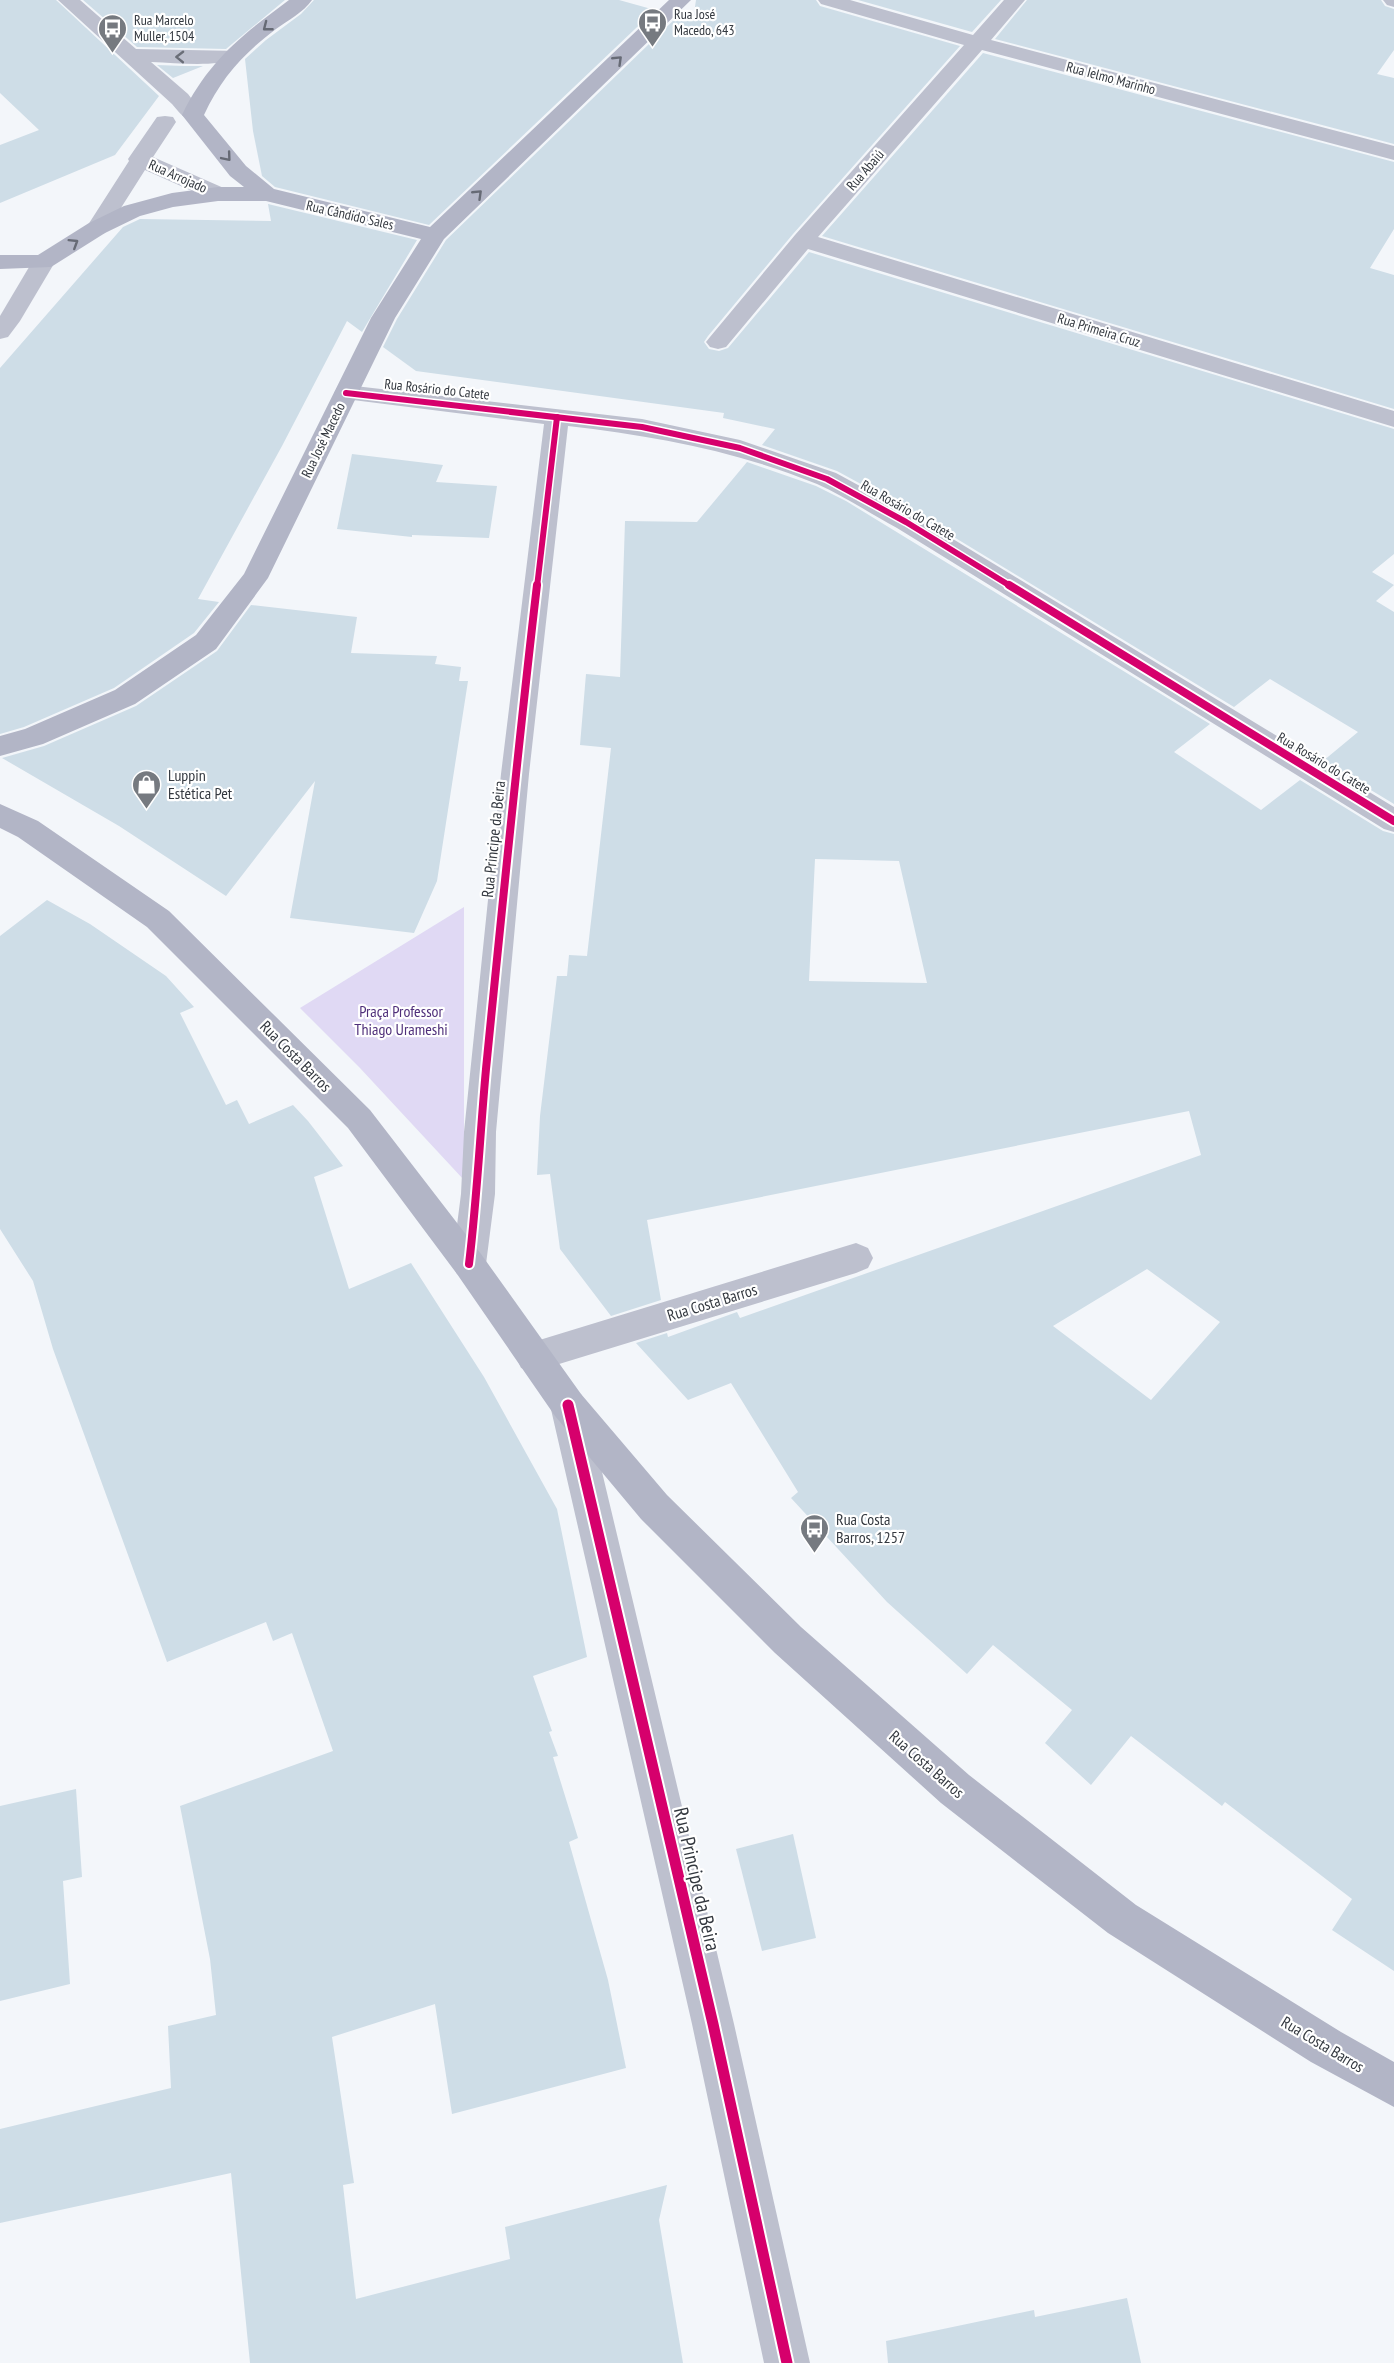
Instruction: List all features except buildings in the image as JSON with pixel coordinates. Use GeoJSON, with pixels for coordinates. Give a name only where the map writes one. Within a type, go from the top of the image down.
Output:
{"type":"FeatureCollection","features":[{"type":"Feature","properties":{"kind":"main road"},"geometry":{"type":"LineString","coordinates":[[266,194],[238,171],[193,115],[214,73],[232,55],[302,0]]}},
{"type":"Feature","properties":{"kind":"main road","name":"Rua José Macedo"},"geometry":{"type":"LineString","coordinates":[[0,746],[33,737],[124,697],[206,642],[255,578],[383,318],[435,235],[681,0]]}},
{"type":"Feature","properties":{"kind":"main road"},"geometry":{"type":"LineString","coordinates":[[0,262],[43,262],[97,228],[132,211],[172,200],[218,194],[266,194]]}},
{"type":"Feature","properties":{"kind":"main road","name":"Rua Cândido Sales"},"geometry":{"type":"LineString","coordinates":[[266,194],[435,235]]}},
{"type":"Feature","properties":{"kind":"main road","name":"Rua Costa Barros"},"geometry":{"type":"LineString","coordinates":[[0,815],[27,829],[158,919],[359,1119],[469,1264],[568,1405],[654,1507],[788,1640],[955,1789],[1122,1919],[1326,2047],[1394,2086]]}},
{"type":"Feature","properties":{"kind":"street"},"geometry":{"type":"LineString","coordinates":[[68,0],[180,99],[193,115]]}},
{"type":"Feature","properties":{"kind":"street","name":"Rua Ielmo Marinho"},"geometry":{"type":"LineString","coordinates":[[828,0],[976,42],[1394,153]]}},
{"type":"Feature","properties":{"kind":"street","name":"Rua Abaiú"},"geometry":{"type":"LineString","coordinates":[[718,342],[803,240],[1015,0]]}},
{"type":"Feature","properties":{"kind":"street"},"geometry":{"type":"LineString","coordinates":[[129,55],[200,58],[232,55]]}},
{"type":"Feature","properties":{"kind":"street","name":"Rua Arrojado"},"geometry":{"type":"LineString","coordinates":[[97,228],[139,159],[165,122]]}},
{"type":"Feature","properties":{"kind":"street","name":"Rua Arrojado"},"geometry":{"type":"LineString","coordinates":[[139,159],[218,194]]}},
{"type":"Feature","properties":{"kind":"street","name":"Rua Primeira Cruz"},"geometry":{"type":"LineString","coordinates":[[803,240],[1394,419]]}},
{"type":"Feature","properties":{"kind":"street"},"geometry":{"type":"LineString","coordinates":[[0,332],[12,316],[43,262]]}},
{"type":"Feature","properties":{"kind":"street","name":"Rua Rosário do Catete"},"geometry":{"type":"LineString","coordinates":[[346,393],[642,427],[740,448],[826,479],[906,522],[1394,821]]}},
{"type":"Feature","properties":{"kind":"street","name":"Rua Principe da Beira"},"geometry":{"type":"LineString","coordinates":[[469,1264],[478,1194],[480,1132],[514,774],[557,417]]}},
{"type":"Feature","properties":{"kind":"street","name":"Rua Costa Barros"},"geometry":{"type":"LineString","coordinates":[[533,1357],[856,1258]]}},
{"type":"Feature","properties":{"kind":"street","name":"Rua Principe da Beira"},"geometry":{"type":"LineString","coordinates":[[568,1405],[713,2024],[787,2363]]}},
{"type":"Feature","properties":{"kind":"green space","name":"Praça Professor Thiago Urameshi"},"geometry":{"type":"Polygon","coordinates":[[[464,907],[464,1180],[360,1068],[300,1008],[464,907]]]}},
{"type":"Feature","properties":{"kind":"cycle path"},"geometry":{"type":"LineString","coordinates":[[346,393],[642,427],[740,448],[827,479],[906,522],[1394,821]]}},
{"type":"Feature","properties":{"kind":"cycle path"},"geometry":{"type":"LineString","coordinates":[[469,1264],[478,1194],[480,1132],[515,774],[557,417]]}},
{"type":"Feature","properties":{"kind":"cycle path"},"geometry":{"type":"LineString","coordinates":[[568,1405],[713,2024],[787,2363]]}},
{"type":"Feature","properties":{"kind":"place","name":"Rua José Macedo, 643"},"geometry":{"type":"Point","coordinates":[653,48]}},
{"type":"Feature","properties":{"kind":"place","name":"Rua Marcelo Muller, 1504"},"geometry":{"type":"Point","coordinates":[113,54]}},
{"type":"Feature","properties":{"kind":"place","name":"Luppin Estética Pet"},"geometry":{"type":"Point","coordinates":[147,810]}},
{"type":"Feature","properties":{"kind":"place","name":"Rua Costa Barros, 1257"},"geometry":{"type":"Point","coordinates":[815,1554]}}]}
